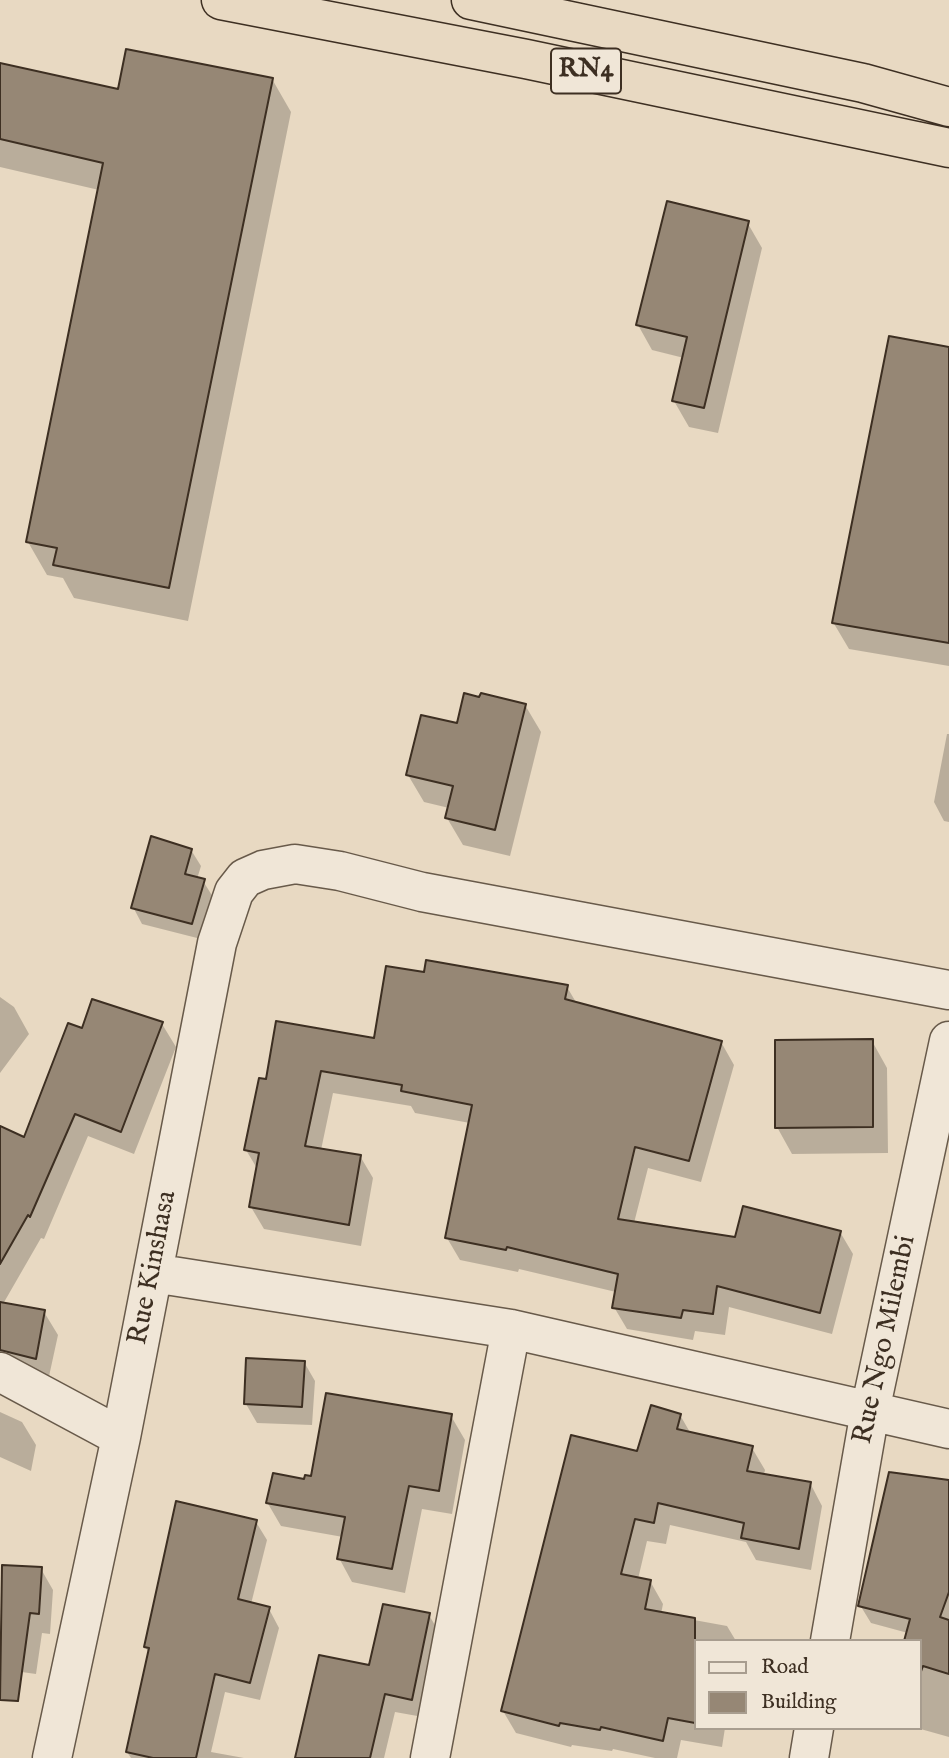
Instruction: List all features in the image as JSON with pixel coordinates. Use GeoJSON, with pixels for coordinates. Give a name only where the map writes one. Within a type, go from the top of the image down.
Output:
{"type":"FeatureCollection","features":[{"type":"Feature","properties":{"kind":"highway","name":"RN4"},"geometry":{"type":"LineString","coordinates":[[221,0],[526,59],[949,148]]}},
{"type":"Feature","properties":{"kind":"highway","name":"RN4"},"geometry":{"type":"LineString","coordinates":[[471,0],[849,80],[949,107]]}},
{"type":"Feature","properties":{"kind":"street","name":"Rue Kinshasa"},"geometry":{"type":"LineString","coordinates":[[52,1758],[121,1437],[217,943],[234,892],[245,878],[264,870],[295,864],[422,892],[949,990]]}},
{"type":"Feature","properties":{"kind":"street","name":"Rue Ngo Milembi"},"geometry":{"type":"LineString","coordinates":[[830,1639],[870,1411],[949,1041]]}},
{"type":"Feature","properties":{"kind":"street"},"geometry":{"type":"LineString","coordinates":[[153,1273],[512,1329],[949,1429]]}},
{"type":"Feature","properties":{"kind":"street"},"geometry":{"type":"LineString","coordinates":[[430,1758],[512,1329]]}},
{"type":"Feature","properties":{"kind":"street"},"geometry":{"type":"LineString","coordinates":[[0,1372],[121,1437]]}},
{"type":"Feature","properties":{"kind":"street"},"geometry":{"type":"LineString","coordinates":[[809,1758],[814,1730]]}},
{"type":"Feature","properties":{"kind":"building"},"geometry":{"type":"Polygon","coordinates":[[[126,49],[273,78],[169,588],[53,565],[57,548],[26,542],[103,163],[0,139],[0,63],[118,89],[126,49]]]}},
{"type":"Feature","properties":{"kind":"building"},"geometry":{"type":"Polygon","coordinates":[[[667,201],[749,221],[704,408],[672,401],[687,337],[636,325],[667,201]]]}},
{"type":"Feature","properties":{"kind":"building"},"geometry":{"type":"Polygon","coordinates":[[[889,336],[949,347],[949,643],[832,623],[889,336]]]}},
{"type":"Feature","properties":{"kind":"building"},"geometry":{"type":"Polygon","coordinates":[[[464,693],[479,697],[481,693],[526,704],[495,830],[445,818],[453,786],[406,775],[421,715],[457,723],[464,693]]]}},
{"type":"Feature","properties":{"kind":"building"},"geometry":{"type":"Polygon","coordinates":[[[151,836],[192,849],[185,874],[205,879],[192,924],[131,908],[151,836]]]}},
{"type":"Feature","properties":{"kind":"building"},"geometry":{"type":"Polygon","coordinates":[[[426,960],[568,985],[565,999],[722,1041],[689,1161],[635,1147],[618,1219],[735,1237],[743,1206],[841,1231],[820,1313],[717,1286],[713,1314],[683,1310],[681,1318],[612,1308],[618,1274],[507,1247],[506,1250],[445,1238],[472,1105],[401,1091],[402,1085],[321,1071],[305,1146],[361,1155],[349,1225],[249,1207],[259,1153],[244,1150],[259,1078],[266,1079],[276,1021],[374,1038],[386,966],[424,972],[426,960]]]}},
{"type":"Feature","properties":{"kind":"building"},"geometry":{"type":"Polygon","coordinates":[[[92,999],[163,1022],[121,1132],[75,1114],[30,1217],[28,1215],[0,1264],[0,1126],[24,1137],[68,1023],[82,1028],[92,999]]]}},
{"type":"Feature","properties":{"kind":"building"},"geometry":{"type":"Polygon","coordinates":[[[873,1039],[873,1127],[775,1128],[775,1040],[873,1039]]]}},
{"type":"Feature","properties":{"kind":"building"},"geometry":{"type":"Polygon","coordinates":[[[0,1302],[45,1310],[36,1359],[0,1350],[0,1302]]]}},
{"type":"Feature","properties":{"kind":"building"},"geometry":{"type":"Polygon","coordinates":[[[246,1358],[305,1361],[302,1407],[244,1404],[246,1358]]]}},
{"type":"Feature","properties":{"kind":"building"},"geometry":{"type":"Polygon","coordinates":[[[326,1393],[452,1414],[439,1491],[409,1486],[392,1569],[337,1559],[345,1517],[266,1503],[273,1473],[304,1479],[305,1475],[311,1476],[326,1393]]]}},
{"type":"Feature","properties":{"kind":"building"},"geometry":{"type":"Polygon","coordinates":[[[651,1405],[681,1414],[677,1429],[753,1446],[747,1471],[811,1482],[799,1549],[741,1538],[744,1523],[658,1503],[654,1523],[635,1519],[621,1574],[651,1580],[645,1609],[695,1618],[694,1723],[668,1718],[663,1741],[601,1727],[600,1730],[560,1723],[559,1726],[501,1711],[571,1435],[637,1451],[651,1405]]]}},
{"type":"Feature","properties":{"kind":"building"},"geometry":{"type":"Polygon","coordinates":[[[889,1472],[949,1480],[949,1592],[940,1617],[949,1620],[949,1674],[923,1666],[921,1672],[921,1639],[905,1639],[910,1619],[858,1606],[889,1472]]]}},
{"type":"Feature","properties":{"kind":"building"},"geometry":{"type":"Polygon","coordinates":[[[176,1501],[257,1520],[238,1599],[270,1607],[250,1683],[215,1674],[196,1758],[153,1758],[126,1752],[149,1648],[144,1647],[176,1501]]]}},
{"type":"Feature","properties":{"kind":"building"},"geometry":{"type":"Polygon","coordinates":[[[2,1565],[42,1567],[39,1614],[30,1613],[18,1701],[0,1700],[2,1565]]]}},
{"type":"Feature","properties":{"kind":"building"},"geometry":{"type":"Polygon","coordinates":[[[383,1604],[430,1613],[412,1700],[385,1694],[370,1758],[295,1758],[319,1655],[369,1665],[383,1604]]]}}]}
